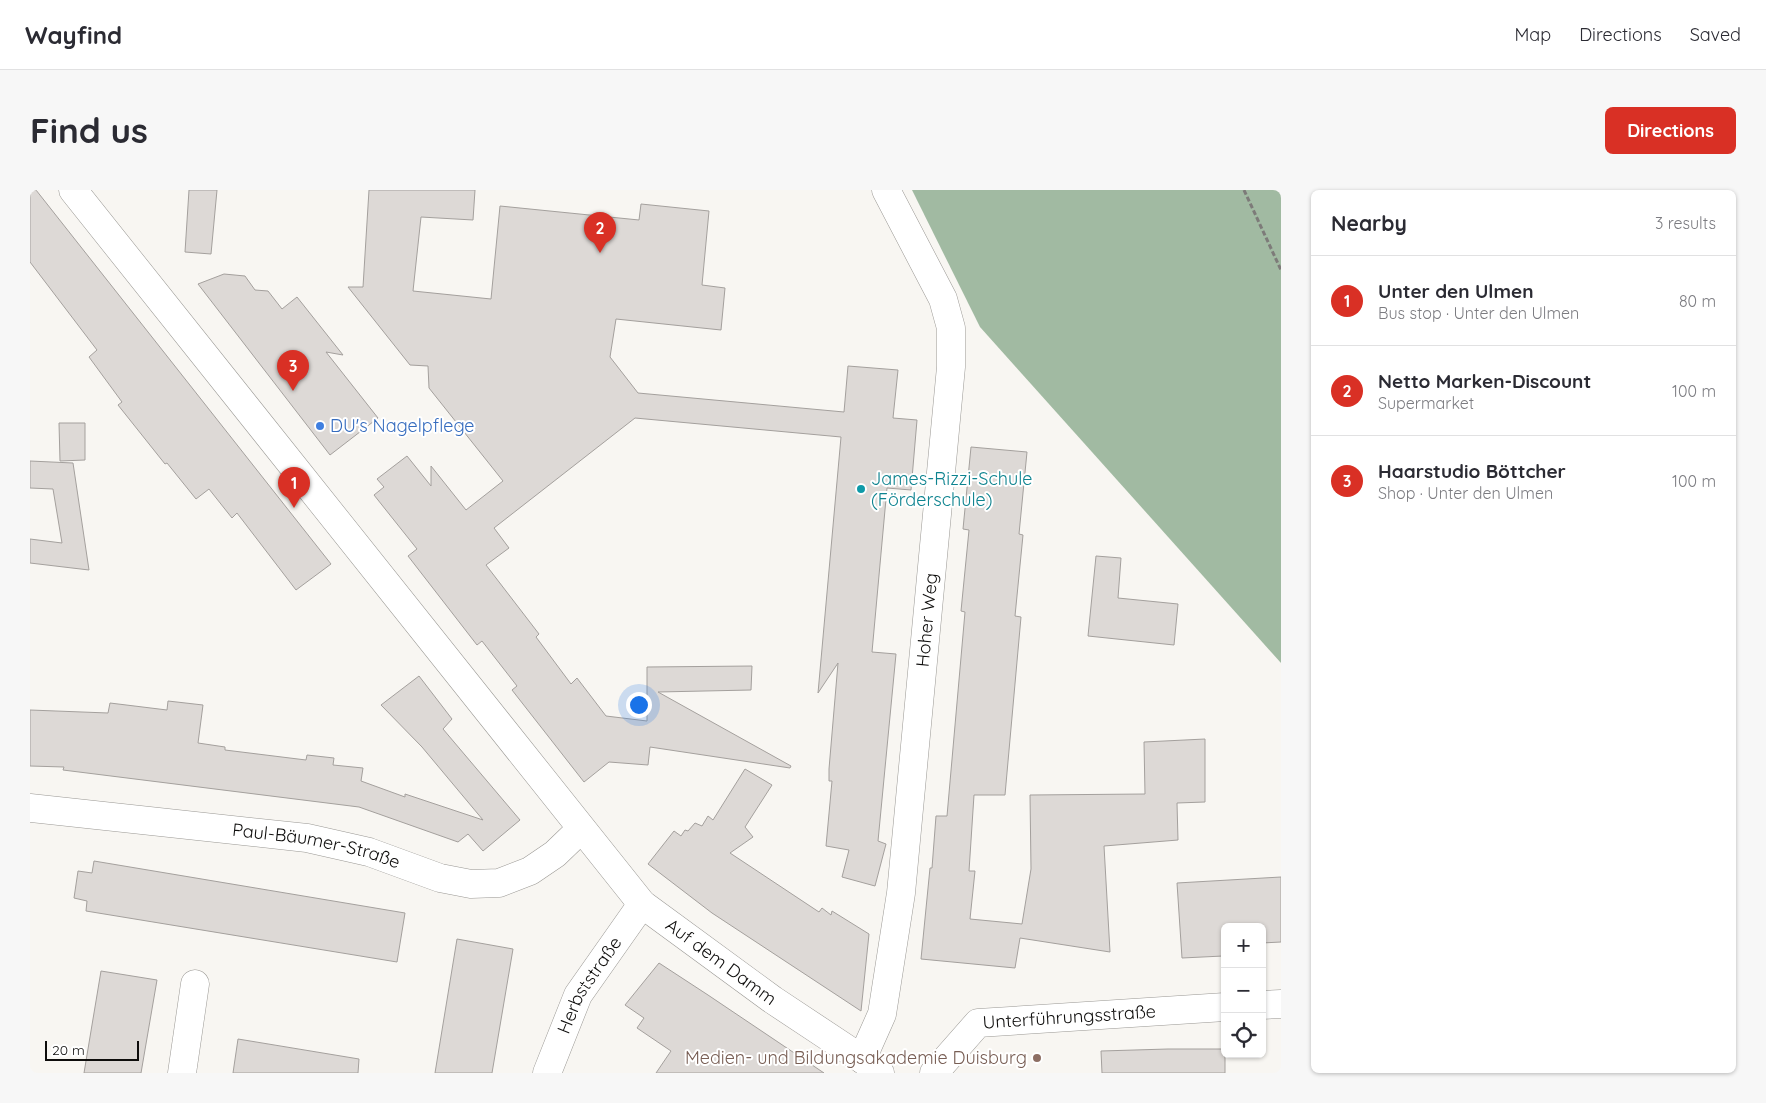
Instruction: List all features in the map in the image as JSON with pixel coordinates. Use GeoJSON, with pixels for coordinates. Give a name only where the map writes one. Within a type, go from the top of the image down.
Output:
{"type":"FeatureCollection","features":[{"type":"Feature","properties":{"kind":"street","name":"Auf dem Damm"},"geometry":{"type":"LineString","coordinates":[[73,190],[642,904],[772,1000],[871,1066]]}},
{"type":"Feature","properties":{"kind":"street","name":"Hoher Weg"},"geometry":{"type":"LineString","coordinates":[[871,1066],[882,1014],[901,893],[951,367],[951,328],[943,299],[886,190]]}},
{"type":"Feature","properties":{"kind":"street","name":"Paul-Bäumer-Straße"},"geometry":{"type":"LineString","coordinates":[[30,808],[307,838],[369,852],[440,878],[471,884],[500,883],[530,871],[555,854],[582,829]]}},
{"type":"Feature","properties":{"kind":"street","name":"Herbststraße"},"geometry":{"type":"LineString","coordinates":[[547,1073],[578,995],[642,904]]}},
{"type":"Feature","properties":{"kind":"street"},"geometry":{"type":"LineString","coordinates":[[182,1073],[195,984]]}},
{"type":"Feature","properties":{"kind":"street"},"geometry":{"type":"LineString","coordinates":[[1266,1005],[1281,1004]]}},
{"type":"Feature","properties":{"kind":"street","name":"Unterführungsstraße"},"geometry":{"type":"LineString","coordinates":[[934,1073],[978,1023],[1221,1007]]}},
{"type":"Feature","properties":{"kind":"path"},"geometry":{"type":"LineString","coordinates":[[1244,190],[1281,270]]}},
{"type":"Feature","properties":{"kind":"green space"},"geometry":{"type":"Polygon","coordinates":[[[912,190],[1281,190],[1281,663],[980,327],[912,190]]]}},
{"type":"Feature","properties":{"kind":"building"},"geometry":{"type":"Polygon","coordinates":[[[30,190],[36,190],[331,564],[296,590],[237,513],[232,518],[209,489],[196,499],[167,463],[165,464],[118,405],[122,402],[89,357],[97,350],[30,262],[30,190]]]}},
{"type":"Feature","properties":{"kind":"building"},"geometry":{"type":"Polygon","coordinates":[[[189,190],[217,190],[211,254],[185,252],[189,190]]]}},
{"type":"Feature","properties":{"kind":"building"},"geometry":{"type":"Polygon","coordinates":[[[369,190],[475,190],[473,220],[421,217],[413,291],[491,299],[500,206],[639,220],[641,204],[709,211],[702,285],[725,288],[721,330],[616,319],[610,357],[638,393],[844,412],[848,366],[898,370],[893,418],[917,420],[911,490],[887,488],[872,652],[896,654],[878,841],[886,844],[875,886],[842,877],[849,850],[826,846],[832,781],[829,781],[829,769],[838,663],[818,693],[841,437],[635,418],[494,528],[509,548],[486,565],[539,634],[536,637],[571,684],[577,678],[606,716],[647,721],[647,667],[752,666],[751,690],[658,692],[791,766],[790,768],[650,747],[648,765],[609,762],[584,782],[512,690],[517,686],[482,641],[477,645],[408,556],[417,549],[374,495],[384,487],[377,479],[407,456],[431,486],[431,466],[466,510],[503,481],[429,388],[428,366],[410,365],[348,287],[363,287],[369,190]]]}},
{"type":"Feature","properties":{"kind":"building"},"geometry":{"type":"Polygon","coordinates":[[[224,274],[245,276],[255,290],[268,291],[282,309],[297,297],[343,355],[326,352],[378,418],[330,455],[198,284],[224,274]]]}},
{"type":"Feature","properties":{"kind":"building"},"geometry":{"type":"Polygon","coordinates":[[[59,423],[85,423],[85,460],[60,461],[59,423]]]}},
{"type":"Feature","properties":{"kind":"building"},"geometry":{"type":"Polygon","coordinates":[[[971,447],[1027,452],[1019,534],[1023,535],[1015,616],[1021,617],[1005,795],[974,795],[969,871],[975,871],[970,919],[1022,924],[1031,869],[1030,795],[1145,794],[1144,742],[1205,739],[1205,802],[1177,803],[1178,840],[1104,846],[1110,952],[1020,938],[1015,968],[921,959],[936,816],[947,816],[965,612],[961,611],[969,530],[963,529],[971,447]]]}},
{"type":"Feature","properties":{"kind":"building"},"geometry":{"type":"Polygon","coordinates":[[[30,461],[73,463],[89,570],[30,563],[30,539],[62,543],[53,489],[30,488],[30,461]]]}},
{"type":"Feature","properties":{"kind":"building"},"geometry":{"type":"Polygon","coordinates":[[[1096,556],[1121,558],[1118,598],[1178,604],[1174,645],[1088,636],[1096,556]]]}},
{"type":"Feature","properties":{"kind":"building"},"geometry":{"type":"Polygon","coordinates":[[[419,676],[452,719],[443,729],[520,820],[483,851],[468,834],[458,842],[359,807],[63,770],[64,767],[30,766],[30,710],[108,713],[110,703],[167,710],[168,701],[203,705],[198,743],[225,747],[225,750],[306,760],[307,755],[334,758],[333,765],[363,768],[361,781],[405,797],[405,794],[483,820],[422,747],[381,705],[419,676]]]}},
{"type":"Feature","properties":{"kind":"building"},"geometry":{"type":"Polygon","coordinates":[[[745,769],[772,785],[745,827],[753,837],[730,853],[819,912],[822,908],[831,915],[832,911],[869,934],[861,1011],[712,913],[648,864],[674,831],[681,836],[685,830],[688,831],[695,823],[702,826],[708,816],[713,820],[745,769]]]}},
{"type":"Feature","properties":{"kind":"building"},"geometry":{"type":"Polygon","coordinates":[[[94,861],[405,913],[397,962],[86,911],[87,901],[74,898],[78,871],[92,873],[94,861]]]}},
{"type":"Feature","properties":{"kind":"building"},"geometry":{"type":"Polygon","coordinates":[[[1281,877],[1281,942],[1266,943],[1266,923],[1221,923],[1221,956],[1182,958],[1177,883],[1281,877]]]}},
{"type":"Feature","properties":{"kind":"building"},"geometry":{"type":"Polygon","coordinates":[[[457,939],[513,949],[492,1073],[435,1073],[457,939]]]}},
{"type":"Feature","properties":{"kind":"building"},"geometry":{"type":"Polygon","coordinates":[[[659,963],[824,1073],[656,1073],[671,1051],[637,1028],[644,1018],[625,1005],[659,963]]]}},
{"type":"Feature","properties":{"kind":"building"},"geometry":{"type":"Polygon","coordinates":[[[101,971],[157,980],[141,1073],[84,1073],[101,971]]]}},
{"type":"Feature","properties":{"kind":"building"},"geometry":{"type":"Polygon","coordinates":[[[238,1039],[359,1059],[358,1073],[233,1073],[238,1039]]]}},
{"type":"Feature","properties":{"kind":"building"},"geometry":{"type":"Polygon","coordinates":[[[1221,1049],[1221,1058],[1225,1058],[1225,1073],[1102,1073],[1101,1051],[1221,1049]]]}},
{"type":"Feature","properties":{"kind":"place","name":"Netto Marken-Discount"},"geometry":{"type":"Point","coordinates":[600,253]}},
{"type":"Feature","properties":{"kind":"place","name":"Haarstudio Böttcher"},"geometry":{"type":"Point","coordinates":[293,391]}},
{"type":"Feature","properties":{"kind":"place","name":"DU's Nagelpflege"},"geometry":{"type":"Point","coordinates":[320,426]}},
{"type":"Feature","properties":{"kind":"place","name":"James-Rizzi-Schule (Förderschule)"},"geometry":{"type":"Point","coordinates":[861,489]}},
{"type":"Feature","properties":{"kind":"place","name":"Unter den Ulmen"},"geometry":{"type":"Point","coordinates":[294,508]}},
{"type":"Feature","properties":{"kind":"place","name":"Medien- und Bildungsakademie Duisburg"},"geometry":{"type":"Point","coordinates":[1037,1058]}}]}
